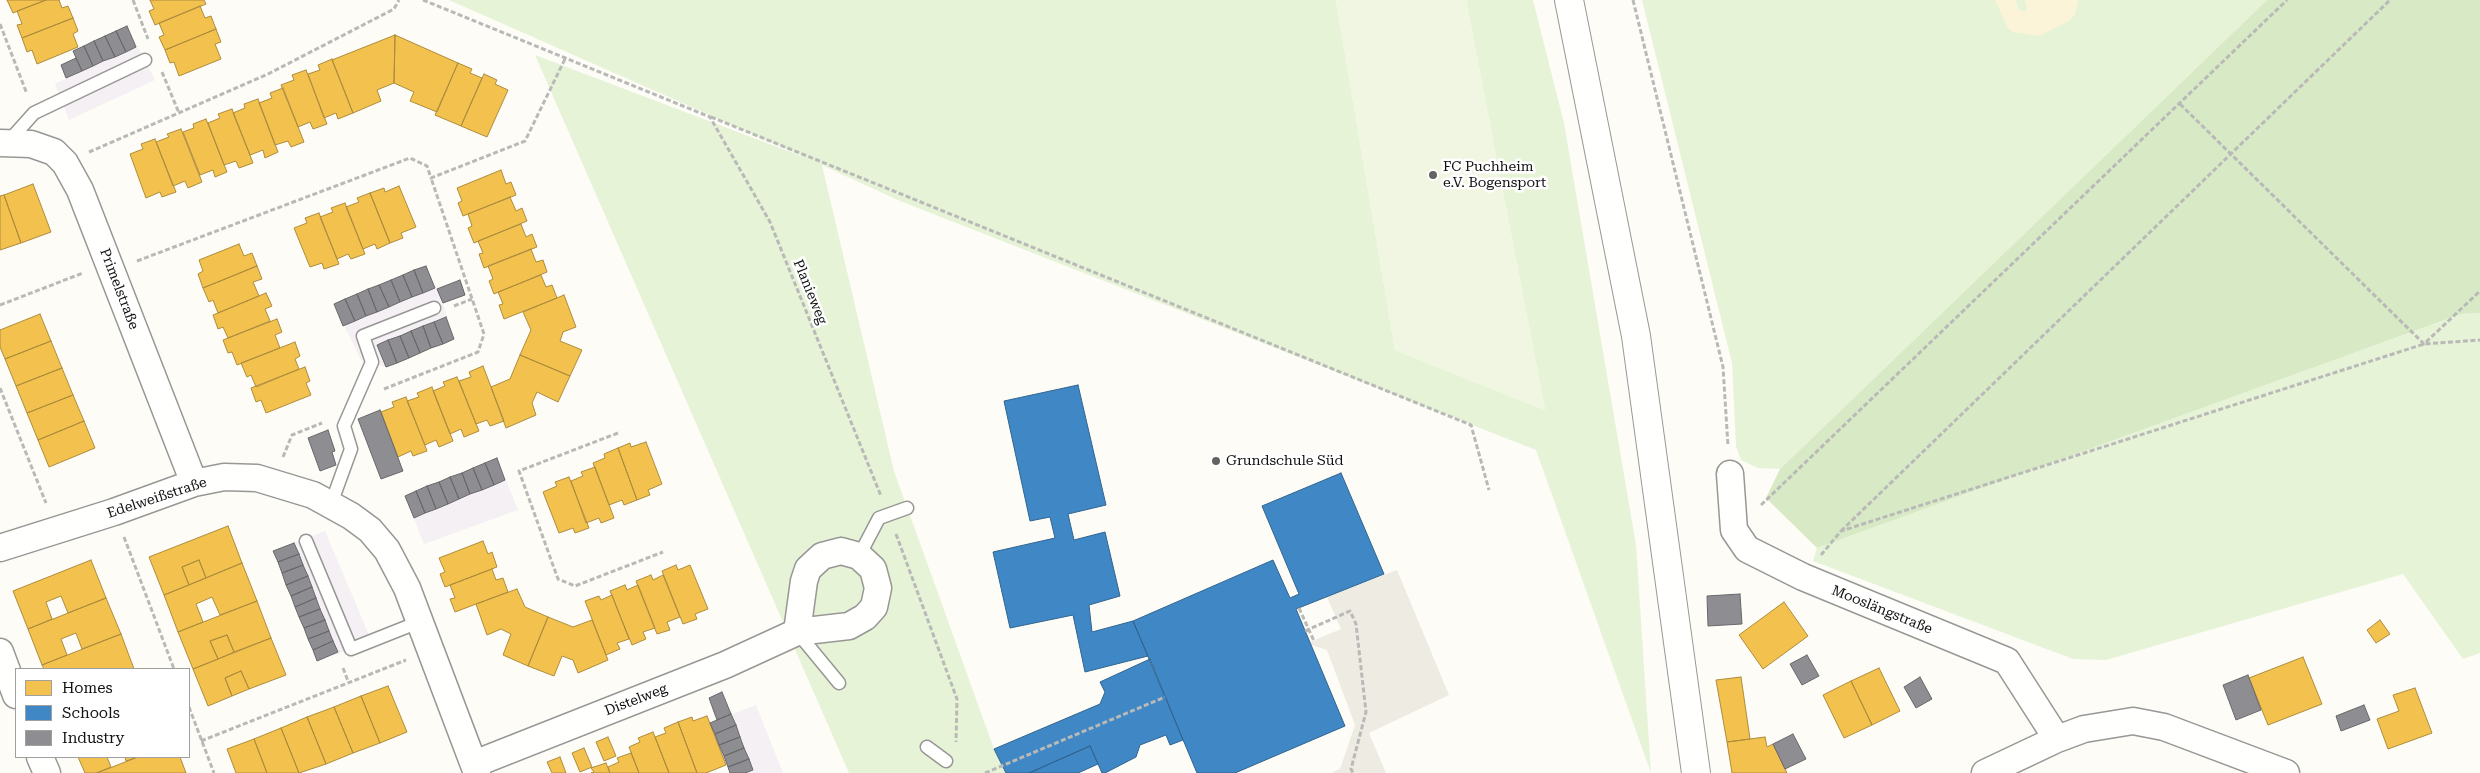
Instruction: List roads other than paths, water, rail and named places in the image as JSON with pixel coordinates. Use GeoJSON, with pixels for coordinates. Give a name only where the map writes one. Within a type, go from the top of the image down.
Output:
{"type":"FeatureCollection","features":[{"type":"Feature","properties":{"kind":"street"},"geometry":{"type":"LineString","coordinates":[[1569,0],[1636,336],[1696,773]]}},
{"type":"Feature","properties":{"kind":"street","name":"Primelstraße"},"geometry":{"type":"LineString","coordinates":[[4,142],[39,146],[54,152],[65,163],[80,190],[194,483]]}},
{"type":"Feature","properties":{"kind":"street","name":"Mooslängstraße"},"geometry":{"type":"LineString","coordinates":[[1730,474],[1734,530],[1747,549],[1803,577],[2007,661],[2057,739]]}},
{"type":"Feature","properties":{"kind":"street","name":"Edelweißstraße"},"geometry":{"type":"LineString","coordinates":[[0,548],[114,512],[194,483],[224,477],[257,478],[292,487],[331,504],[370,530],[387,550],[407,588],[475,768]]}},
{"type":"Feature","properties":{"kind":"street"},"geometry":{"type":"LineString","coordinates":[[797,632],[804,581],[811,564],[822,556],[834,552],[847,551],[859,556]]}},
{"type":"Feature","properties":{"kind":"street","name":"Distelweg"},"geometry":{"type":"LineString","coordinates":[[475,768],[725,665],[797,632],[849,626],[860,621],[870,613],[876,601],[878,582],[873,570],[859,556]]}},
{"type":"Feature","properties":{"kind":"street"},"geometry":{"type":"LineString","coordinates":[[0,652],[15,692]]}},
{"type":"Feature","properties":{"kind":"street"},"geometry":{"type":"LineString","coordinates":[[1985,773],[2057,739],[2084,729],[2133,721],[2164,727],[2286,773]]}},
{"type":"Feature","properties":{"kind":"street"},"geometry":{"type":"LineString","coordinates":[[40,758],[47,773]]}},
{"type":"Feature","properties":{"kind":"lane"},"geometry":{"type":"LineString","coordinates":[[4,142],[34,113],[145,60]]}},
{"type":"Feature","properties":{"kind":"lane"},"geometry":{"type":"LineString","coordinates":[[331,504],[351,449],[344,426],[372,362],[363,336],[434,308]]}},
{"type":"Feature","properties":{"kind":"lane"},"geometry":{"type":"LineString","coordinates":[[859,556],[879,518],[908,508]]}},
{"type":"Feature","properties":{"kind":"lane"},"geometry":{"type":"LineString","coordinates":[[306,541],[351,650],[419,622]]}},
{"type":"Feature","properties":{"kind":"lane"},"geometry":{"type":"LineString","coordinates":[[797,632],[839,684]]}},
{"type":"Feature","properties":{"kind":"lane"},"geometry":{"type":"LineString","coordinates":[[927,747],[946,761]]}},
{"type":"Feature","properties":{"kind":"place","name":"FC Puchheim e.V. Bogensport"},"geometry":{"type":"Point","coordinates":[1433,175]}},
{"type":"Feature","properties":{"kind":"place","name":"Grundschule Süd"},"geometry":{"type":"Point","coordinates":[1216,461]}}]}
